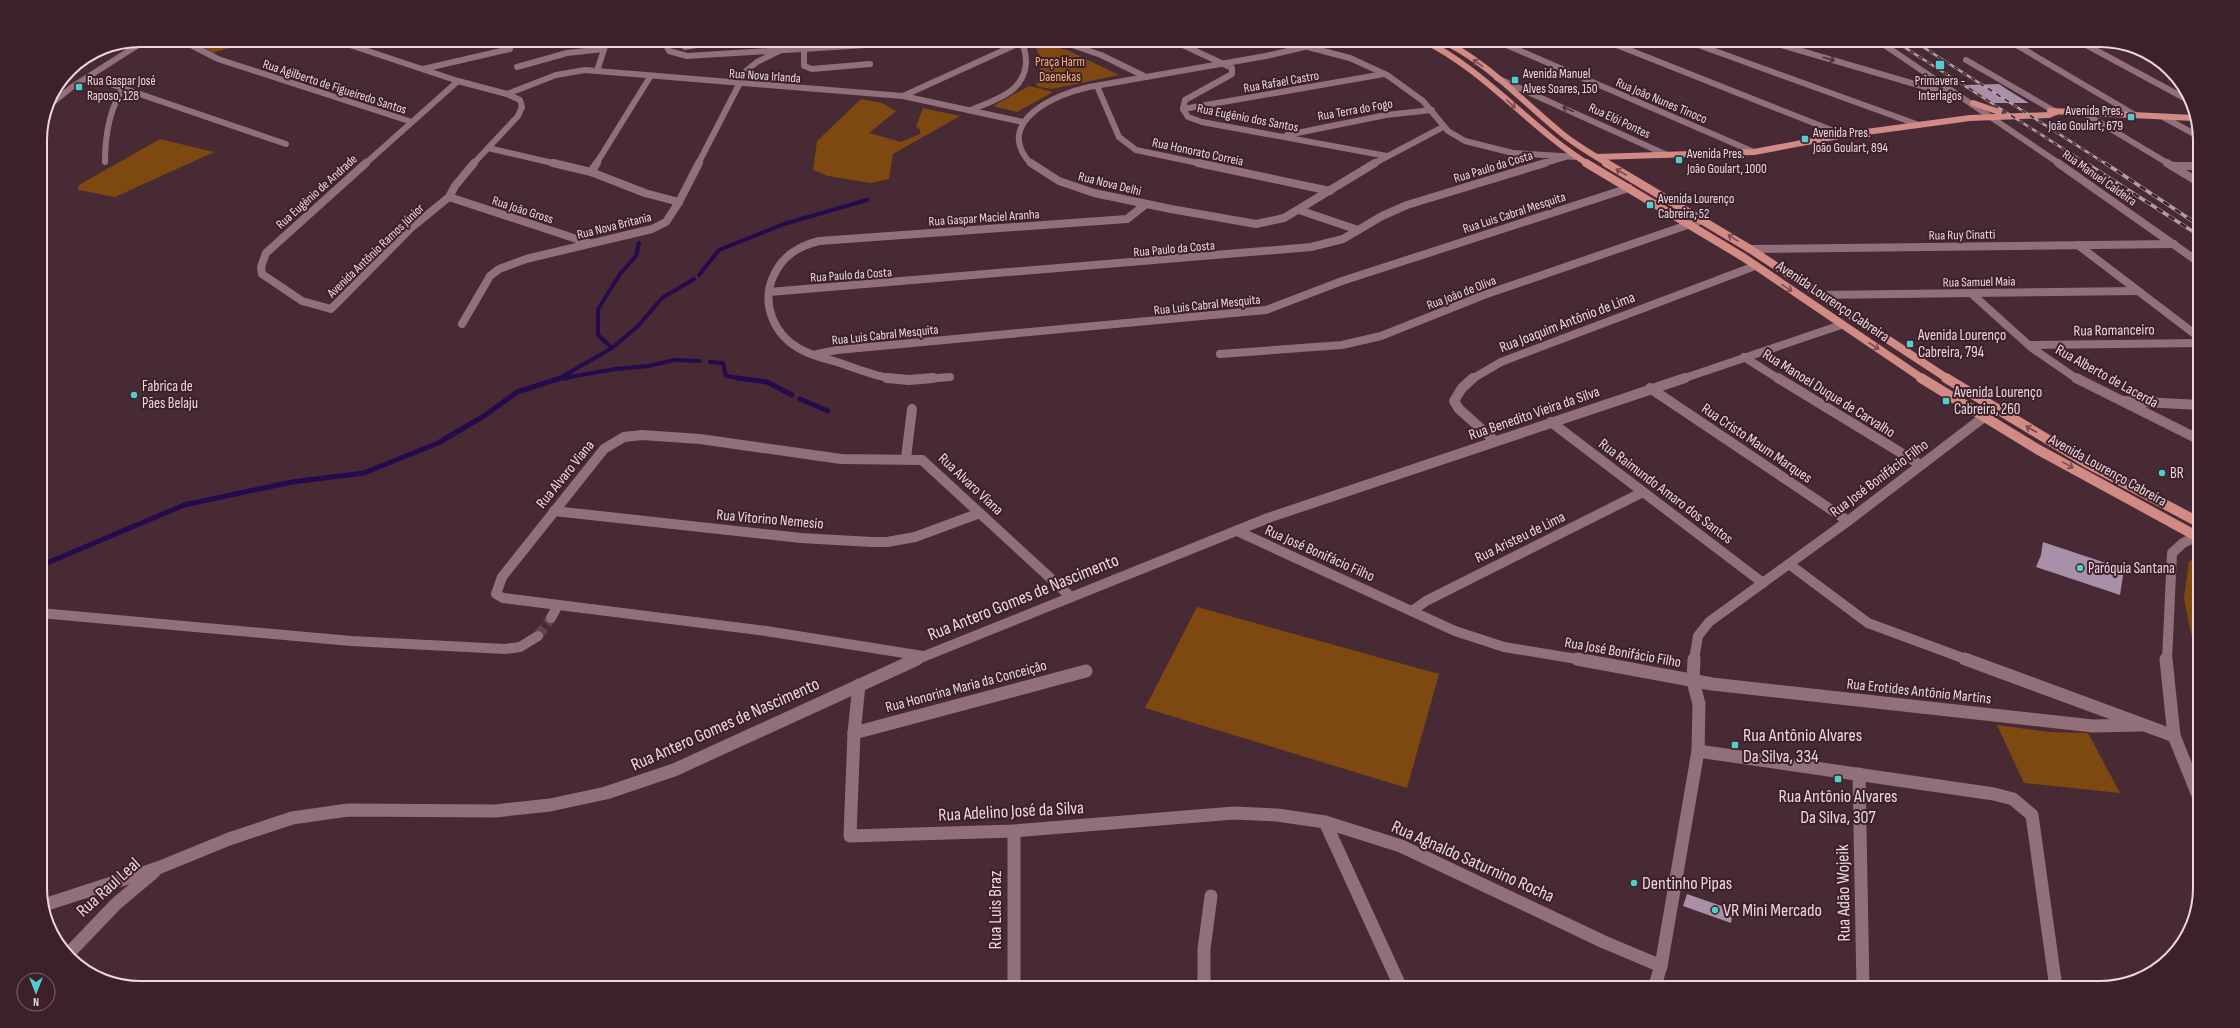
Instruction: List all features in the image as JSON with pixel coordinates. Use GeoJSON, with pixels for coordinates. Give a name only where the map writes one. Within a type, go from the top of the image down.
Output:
{"type":"FeatureCollection","features":[{"type":"Feature","properties":{"kind":"main road","name":"Avenida Lourenço Cabreira"},"geometry":{"type":"LineString","coordinates":[[1439,47],[1461,60],[1546,134],[1577,158],[1689,224],[1755,266],[1841,325],[1984,417],[2193,533]]}},
{"type":"Feature","properties":{"kind":"main road","name":"Avenida Lourenço Cabreira"},"geometry":{"type":"LineString","coordinates":[[1455,47],[1482,65],[1562,134],[1596,157],[1750,249],[1935,371],[2085,462],[2193,519]]}},
{"type":"Feature","properties":{"kind":"main road"},"geometry":{"type":"LineString","coordinates":[[1973,103],[1999,112]]}},
{"type":"Feature","properties":{"kind":"main road"},"geometry":{"type":"LineString","coordinates":[[1577,158],[1754,152],[1844,135],[1999,112],[2040,110],[2190,118]]}},
{"type":"Feature","properties":{"kind":"main road"},"geometry":{"type":"LineString","coordinates":[[1984,115],[1994,118],[2049,115],[2056,112]]}},
{"type":"Feature","properties":{"kind":"street"},"geometry":{"type":"LineString","coordinates":[[59,96],[135,47]]}},
{"type":"Feature","properties":{"kind":"street","name":"Rua Agilberto de Figueiredo Santos"},"geometry":{"type":"LineString","coordinates":[[193,47],[238,65],[344,102],[412,122]]}},
{"type":"Feature","properties":{"kind":"street","name":"Avenida Antônio Ramos Júnior"},"geometry":{"type":"LineString","coordinates":[[331,309],[411,228],[449,197],[463,176],[522,112],[522,103],[520,100],[507,94],[458,81],[357,47]]}},
{"type":"Feature","properties":{"kind":"street"},"geometry":{"type":"LineString","coordinates":[[667,47],[669,51],[687,56],[844,47]]}},
{"type":"Feature","properties":{"kind":"street"},"geometry":{"type":"LineString","coordinates":[[903,96],[1008,47]]}},
{"type":"Feature","properties":{"kind":"street"},"geometry":{"type":"LineString","coordinates":[[971,110],[1009,93],[1022,82],[1027,67],[1025,47]]}},
{"type":"Feature","properties":{"kind":"street"},"geometry":{"type":"LineString","coordinates":[[1078,47],[1101,55],[1144,76]]}},
{"type":"Feature","properties":{"kind":"street"},"geometry":{"type":"LineString","coordinates":[[1188,47],[1226,64]]}},
{"type":"Feature","properties":{"kind":"street"},"geometry":{"type":"LineString","coordinates":[[1023,122],[1033,113],[1055,99],[1071,92],[1144,76],[1226,64],[1305,47]]}},
{"type":"Feature","properties":{"kind":"street"},"geometry":{"type":"LineString","coordinates":[[1312,47],[1371,67],[1410,90],[1432,110],[1443,127],[1452,134],[1493,149],[1577,158]]}},
{"type":"Feature","properties":{"kind":"street","name":"Rua João Nunes Tinoco"},"geometry":{"type":"LineString","coordinates":[[1511,47],[1754,152]]}},
{"type":"Feature","properties":{"kind":"street"},"geometry":{"type":"LineString","coordinates":[[1622,47],[1844,135]]}},
{"type":"Feature","properties":{"kind":"street"},"geometry":{"type":"LineString","coordinates":[[1704,47],[1919,124]]}},
{"type":"Feature","properties":{"kind":"street"},"geometry":{"type":"LineString","coordinates":[[1788,47],[1966,99]]}},
{"type":"Feature","properties":{"kind":"street"},"geometry":{"type":"LineString","coordinates":[[1888,47],[1973,103],[1984,115]]}},
{"type":"Feature","properties":{"kind":"street"},"geometry":{"type":"LineString","coordinates":[[2020,47],[2135,115]]}},
{"type":"Feature","properties":{"kind":"street"},"geometry":{"type":"LineString","coordinates":[[2090,47],[2181,96]]}},
{"type":"Feature","properties":{"kind":"street"},"geometry":{"type":"LineString","coordinates":[[422,69],[510,49]]}},
{"type":"Feature","properties":{"kind":"street"},"geometry":{"type":"LineString","coordinates":[[517,67],[567,54],[604,49],[597,71]]}},
{"type":"Feature","properties":{"kind":"street"},"geometry":{"type":"LineString","coordinates":[[804,50],[804,66],[812,69],[870,64]]}},
{"type":"Feature","properties":{"kind":"street","name":"Rua Nova Britania"},"geometry":{"type":"LineString","coordinates":[[462,324],[490,276],[494,272],[513,264],[589,243],[661,226],[666,222],[679,202],[740,84],[752,66],[779,51]]}},
{"type":"Feature","properties":{"kind":"street"},"geometry":{"type":"LineString","coordinates":[[1966,60],[2056,112]]}},
{"type":"Feature","properties":{"kind":"street","name":"Rua Eugênio dos Santos"},"geometry":{"type":"LineString","coordinates":[[1226,64],[1232,68],[1232,74],[1188,97],[1184,102],[1183,109],[1188,117],[1202,122],[1387,156]]}},
{"type":"Feature","properties":{"kind":"street","name":"Rua Nova Irlanda"},"geometry":{"type":"LineString","coordinates":[[507,94],[567,72],[597,71],[650,77],[903,96],[1023,122]]}},
{"type":"Feature","properties":{"kind":"street","name":"Rua Rafael Castro"},"geometry":{"type":"LineString","coordinates":[[1183,109],[1384,74]]}},
{"type":"Feature","properties":{"kind":"street"},"geometry":{"type":"LineString","coordinates":[[90,77],[124,87],[286,144]]}},
{"type":"Feature","properties":{"kind":"street"},"geometry":{"type":"LineString","coordinates":[[591,172],[650,77]]}},
{"type":"Feature","properties":{"kind":"street","name":"Rua Elói Pontes"},"geometry":{"type":"LineString","coordinates":[[1497,78],[1667,155]]}},
{"type":"Feature","properties":{"kind":"street","name":"Rua Eugênio de Andrade"},"geometry":{"type":"LineString","coordinates":[[331,309],[317,307],[296,300],[262,274],[263,260],[270,249],[458,81]]}},
{"type":"Feature","properties":{"kind":"street","name":"Rua Honorato Correia"},"geometry":{"type":"LineString","coordinates":[[1097,86],[1120,137],[1136,150],[1330,191]]}},
{"type":"Feature","properties":{"kind":"street"},"geometry":{"type":"LineString","coordinates":[[105,162],[104,146],[110,115],[116,96],[124,87]]}},
{"type":"Feature","properties":{"kind":"street","name":"Rua Terra do Fogo"},"geometry":{"type":"LineString","coordinates":[[1283,136],[1386,115],[1432,110]]}},
{"type":"Feature","properties":{"kind":"street"},"geometry":{"type":"LineString","coordinates":[[2084,113],[2193,179]]}},
{"type":"Feature","properties":{"kind":"street"},"geometry":{"type":"LineString","coordinates":[[2164,117],[2193,133]]}},
{"type":"Feature","properties":{"kind":"street","name":"Rua Manuel Caldeira"},"geometry":{"type":"LineString","coordinates":[[1994,118],[2193,258]]}},
{"type":"Feature","properties":{"kind":"street","name":"Rua Nova Delhi"},"geometry":{"type":"LineString","coordinates":[[1023,122],[1020,130],[1021,149],[1036,168],[1057,180],[1090,192],[1247,224],[1278,220],[1299,210],[1387,156],[1443,127]]}},
{"type":"Feature","properties":{"kind":"street","name":"Rua Nova Delhi"},"geometry":{"type":"LineString","coordinates":[[1418,139],[1452,134]]}},
{"type":"Feature","properties":{"kind":"street"},"geometry":{"type":"LineString","coordinates":[[488,148],[591,172],[645,193],[679,202]]}},
{"type":"Feature","properties":{"kind":"street","name":"Rua Paulo da Costa"},"geometry":{"type":"LineString","coordinates":[[769,292],[1293,249],[1343,239],[1406,205],[1565,157]]}},
{"type":"Feature","properties":{"kind":"street"},"geometry":{"type":"LineString","coordinates":[[2170,166],[2193,166]]}},
{"type":"Feature","properties":{"kind":"street","name":"Rua Luis Cabral Mesquita"},"geometry":{"type":"LineString","coordinates":[[817,354],[837,350],[1266,310],[1342,281],[1629,188]]}},
{"type":"Feature","properties":{"kind":"street","name":"Rua João Gross"},"geometry":{"type":"LineString","coordinates":[[449,197],[589,243]]}},
{"type":"Feature","properties":{"kind":"street","name":"Rua Gaspar Maciel Aranha"},"geometry":{"type":"LineString","coordinates":[[769,292],[776,268],[784,257],[799,246],[819,241],[1127,219],[1146,204]]}},
{"type":"Feature","properties":{"kind":"street"},"geometry":{"type":"LineString","coordinates":[[1299,210],[1358,230]]}},
{"type":"Feature","properties":{"kind":"street","name":"Rua João de Oliva"},"geometry":{"type":"LineString","coordinates":[[1220,354],[1342,345],[1381,336],[1484,295],[1702,220]]}},
{"type":"Feature","properties":{"kind":"street","name":"Rua Ruy Cinatti"},"geometry":{"type":"LineString","coordinates":[[1750,249],[2174,244]]}},
{"type":"Feature","properties":{"kind":"street","name":"Rua Romanceiro"},"geometry":{"type":"LineString","coordinates":[[2078,245],[2193,333]]}},
{"type":"Feature","properties":{"kind":"street","name":"Rua Joaquim Antônio de Lima"},"geometry":{"type":"LineString","coordinates":[[1494,441],[1458,410],[1454,401],[1456,395],[1468,382],[1482,371],[1507,360],[1755,266]]}},
{"type":"Feature","properties":{"kind":"street","name":"Rua Samuel Maia"},"geometry":{"type":"LineString","coordinates":[[1819,295],[2138,291]]}},
{"type":"Feature","properties":{"kind":"street"},"geometry":{"type":"LineString","coordinates":[[769,292],[769,309],[780,330],[795,346],[863,371],[896,380],[950,378]]}},
{"type":"Feature","properties":{"kind":"street","name":"Rua Alberto de Lacerda"},"geometry":{"type":"LineString","coordinates":[[1972,294],[2029,345],[2072,375],[2193,436]]}},
{"type":"Feature","properties":{"kind":"street","name":"Rua Benedito Vieira da Silva"},"geometry":{"type":"LineString","coordinates":[[1237,531],[1275,515],[1744,356],[1841,325]]}},
{"type":"Feature","properties":{"kind":"street","name":"Rua Romanceiro"},"geometry":{"type":"LineString","coordinates":[[2029,345],[2193,343]]}},
{"type":"Feature","properties":{"kind":"street","name":"Rua Manoel Duque de Carvalho"},"geometry":{"type":"LineString","coordinates":[[1744,356],[1921,465]]}},
{"type":"Feature","properties":{"kind":"street","name":"Rua Cristo Maum Marques"},"geometry":{"type":"LineString","coordinates":[[1650,388],[1848,521]]}},
{"type":"Feature","properties":{"kind":"street"},"geometry":{"type":"LineString","coordinates":[[2120,400],[2193,405]]}},
{"type":"Feature","properties":{"kind":"street"},"geometry":{"type":"LineString","coordinates":[[906,458],[912,410]]}},
{"type":"Feature","properties":{"kind":"street","name":"Rua José Bonifácio Filho"},"geometry":{"type":"LineString","coordinates":[[1237,531],[1455,631],[1504,647],[1627,667],[1693,681],[1694,654],[1698,636],[1709,622],[1848,521],[1984,417]]}},
{"type":"Feature","properties":{"kind":"street","name":"Rua Raimundo Amaro dos Santos"},"geometry":{"type":"LineString","coordinates":[[1551,422],[1763,583]]}},
{"type":"Feature","properties":{"kind":"street","name":"Rua Alvaro Viana"},"geometry":{"type":"LineString","coordinates":[[923,656],[869,645],[503,598],[496,594],[502,577],[604,449],[618,440],[631,435],[700,439],[841,459],[906,458],[922,460],[1071,597]]}},
{"type":"Feature","properties":{"kind":"street","name":"Rua Aristeu de Lima"},"geometry":{"type":"LineString","coordinates":[[1412,611],[1426,601],[1644,492]]}},
{"type":"Feature","properties":{"kind":"street","name":"Rua Vitorino Nemesio"},"geometry":{"type":"LineString","coordinates":[[554,512],[801,538],[872,542],[887,542],[915,537],[980,513]]}},
{"type":"Feature","properties":{"kind":"street","name":"Rua Antero Gomes de Nascimento"},"geometry":{"type":"LineString","coordinates":[[49,904],[158,868],[229,839],[292,818],[348,810],[416,809],[495,811],[550,805],[606,793],[674,770],[923,656],[1237,531]]}},
{"type":"Feature","properties":{"kind":"street"},"geometry":{"type":"LineString","coordinates":[[2193,538],[2183,543],[2172,553],[2166,654],[2174,736],[2193,783]]}},
{"type":"Feature","properties":{"kind":"street"},"geometry":{"type":"LineString","coordinates":[[1789,564],[1868,623],[2174,736]]}},
{"type":"Feature","properties":{"kind":"street"},"geometry":{"type":"LineString","coordinates":[[551,618],[558,605]]}},
{"type":"Feature","properties":{"kind":"street"},"geometry":{"type":"LineString","coordinates":[[47,614],[351,641],[489,648],[520,647],[538,636]]}},
{"type":"Feature","properties":{"kind":"street","name":"Rua Honorina Maria da Conceição"},"geometry":{"type":"LineString","coordinates":[[854,733],[1086,671]]}},
{"type":"Feature","properties":{"kind":"street"},"geometry":{"type":"LineString","coordinates":[[1656,981],[1661,966],[1698,751],[1699,704],[1693,681]]}},
{"type":"Feature","properties":{"kind":"street","name":"Rua Erotides Antônio Martins"},"geometry":{"type":"LineString","coordinates":[[1693,681],[2093,726],[2141,725]]}},
{"type":"Feature","properties":{"kind":"street","name":"Rua Adelino José da Silva"},"geometry":{"type":"LineString","coordinates":[[859,685],[854,733],[850,836],[1014,831],[1234,813],[1277,815],[1325,822]]}},
{"type":"Feature","properties":{"kind":"street"},"geometry":{"type":"LineString","coordinates":[[1698,751],[1994,794],[2012,799],[2032,815],[2055,981]]}},
{"type":"Feature","properties":{"kind":"street","name":"Rua Adão Wojeik"},"geometry":{"type":"LineString","coordinates":[[1859,774],[1863,981]]}},
{"type":"Feature","properties":{"kind":"street"},"geometry":{"type":"LineString","coordinates":[[1325,822],[1398,981]]}},
{"type":"Feature","properties":{"kind":"street","name":"Rua Agnaldo Saturnino Rocha"},"geometry":{"type":"LineString","coordinates":[[1325,822],[1401,846],[1604,942],[1661,966]]}},
{"type":"Feature","properties":{"kind":"street","name":"Rua Luis Braz"},"geometry":{"type":"LineString","coordinates":[[1014,831],[1014,981]]}},
{"type":"Feature","properties":{"kind":"street","name":"Rua Raul Leal"},"geometry":{"type":"LineString","coordinates":[[71,951],[116,904],[158,868]]}},
{"type":"Feature","properties":{"kind":"street"},"geometry":{"type":"LineString","coordinates":[[1204,981],[1204,949],[1210,914],[1211,896]]}},
{"type":"Feature","properties":{"kind":"green space"},"geometry":{"type":"Polygon","coordinates":[[[204,47],[232,47],[213,53],[204,47]]]}},
{"type":"Feature","properties":{"kind":"green space","name":"Praça Harm Daenekas"},"geometry":{"type":"Polygon","coordinates":[[[1035,47],[1056,47],[1067,50],[1119,75],[1052,89],[1036,86],[1040,71],[1040,60],[1035,47]]]}},
{"type":"Feature","properties":{"kind":"green space"},"geometry":{"type":"Polygon","coordinates":[[[1029,86],[1053,92],[1017,112],[993,106],[1029,86]]]}},
{"type":"Feature","properties":{"kind":"green space"},"geometry":{"type":"Polygon","coordinates":[[[861,99],[882,103],[896,111],[869,133],[901,142],[920,134],[920,130],[916,126],[923,108],[960,116],[893,154],[889,179],[871,183],[828,176],[813,170],[817,141],[861,99]]]}},
{"type":"Feature","properties":{"kind":"green space"},"geometry":{"type":"Polygon","coordinates":[[[160,139],[214,152],[115,197],[78,190],[79,185],[160,139]]]}},
{"type":"Feature","properties":{"kind":"green space"},"geometry":{"type":"Polygon","coordinates":[[[2193,560],[2193,643],[2184,598],[2189,561],[2193,560]]]}},
{"type":"Feature","properties":{"kind":"green space"},"geometry":{"type":"Polygon","coordinates":[[[1197,607],[1439,674],[1407,788],[1145,708],[1197,607]]]}},
{"type":"Feature","properties":{"kind":"green space"},"geometry":{"type":"Polygon","coordinates":[[[1997,725],[2049,732],[2088,733],[2120,793],[2024,783],[1997,725]]]}},
{"type":"Feature","properties":{"kind":"building"},"geometry":{"type":"Polygon","coordinates":[[[1999,84],[2029,103],[1994,103],[1966,85],[1999,84]]]}},
{"type":"Feature","properties":{"kind":"building","name":"Paróquia Santana"},"geometry":{"type":"Polygon","coordinates":[[[2043,542],[2124,569],[2120,595],[2036,567],[2041,555],[2043,542]]]}},
{"type":"Feature","properties":{"kind":"building","name":"VR Mini Mercado"},"geometry":{"type":"Polygon","coordinates":[[[1687,894],[1733,910],[1731,923],[1683,906],[1687,894]]]}},
{"type":"Feature","properties":{"kind":"waterway"},"geometry":{"type":"LineString","coordinates":[[699,275],[719,250],[784,224],[867,200]]}},
{"type":"Feature","properties":{"kind":"waterway"},"geometry":{"type":"LineString","coordinates":[[612,348],[598,335],[598,309],[620,274],[636,256],[639,243]]}},
{"type":"Feature","properties":{"kind":"waterway"},"geometry":{"type":"LineString","coordinates":[[612,348],[638,326],[662,298],[694,279]]}},
{"type":"Feature","properties":{"kind":"waterway"},"geometry":{"type":"LineString","coordinates":[[558,379],[612,348]]}},
{"type":"Feature","properties":{"kind":"waterway"},"geometry":{"type":"LineString","coordinates":[[566,378],[564,378],[615,369],[648,366],[675,360],[700,361]]}},
{"type":"Feature","properties":{"kind":"waterway"},"geometry":{"type":"LineString","coordinates":[[710,362],[723,363],[726,376],[742,379]]}},
{"type":"Feature","properties":{"kind":"waterway"},"geometry":{"type":"LineString","coordinates":[[737,378],[742,379]]}},
{"type":"Feature","properties":{"kind":"waterway"},"geometry":{"type":"LineString","coordinates":[[47,563],[184,505],[292,482],[364,473],[438,443],[484,416],[517,392],[558,379]]}},
{"type":"Feature","properties":{"kind":"waterway"},"geometry":{"type":"LineString","coordinates":[[742,379],[767,382],[792,395]]}},
{"type":"Feature","properties":{"kind":"waterway"},"geometry":{"type":"LineString","coordinates":[[800,399],[828,411]]}},
{"type":"Feature","properties":{"kind":"tunnel"},"geometry":{"type":"LineString","coordinates":[[538,636],[551,618]]}},
{"type":"Feature","properties":{"kind":"railway"},"geometry":{"type":"LineString","coordinates":[[1904,47],[2087,164]]}},
{"type":"Feature","properties":{"kind":"railway"},"geometry":{"type":"LineString","coordinates":[[1923,47],[2106,164]]}},
{"type":"Feature","properties":{"kind":"railway"},"geometry":{"type":"LineString","coordinates":[[2086,163],[2193,232]]}},
{"type":"Feature","properties":{"kind":"railway"},"geometry":{"type":"LineString","coordinates":[[2105,163],[2193,221]]}},
{"type":"Feature","properties":{"kind":"place","name":"Primavera - Interlagos"},"geometry":{"type":"Point","coordinates":[1940,65]}},
{"type":"Feature","properties":{"kind":"place","name":"Avenida Manuel Alves Soares, 150"},"geometry":{"type":"Point","coordinates":[1515,80]}},
{"type":"Feature","properties":{"kind":"place","name":"Rua Gaspar José Raposo, 128"},"geometry":{"type":"Point","coordinates":[79,87]}},
{"type":"Feature","properties":{"kind":"place","name":"Avenida Pres. João Goulart, 679"},"geometry":{"type":"Point","coordinates":[2131,117]}},
{"type":"Feature","properties":{"kind":"place","name":"Avenida Pres. João Goulart, 894"},"geometry":{"type":"Point","coordinates":[1805,139]}},
{"type":"Feature","properties":{"kind":"place","name":"Avenida Pres. João Goulart, 1000"},"geometry":{"type":"Point","coordinates":[1679,160]}},
{"type":"Feature","properties":{"kind":"place","name":"Avenida Lourenço Cabreira, 52"},"geometry":{"type":"Point","coordinates":[1650,205]}},
{"type":"Feature","properties":{"kind":"place","name":"Avenida Lourenço Cabreira, 794"},"geometry":{"type":"Point","coordinates":[1910,344]}},
{"type":"Feature","properties":{"kind":"place","name":"Fabrica de Pães Belaju"},"geometry":{"type":"Point","coordinates":[134,395]}},
{"type":"Feature","properties":{"kind":"place","name":"Avenida Lourenço Cabreira, 260"},"geometry":{"type":"Point","coordinates":[1946,401]}},
{"type":"Feature","properties":{"kind":"place","name":"BR"},"geometry":{"type":"Point","coordinates":[2162,473]}},
{"type":"Feature","properties":{"kind":"place","name":"Paróquia Santana"},"geometry":{"type":"Point","coordinates":[2080,568]}},
{"type":"Feature","properties":{"kind":"place","name":"Rua Antônio Alvares Da Silva, 334"},"geometry":{"type":"Point","coordinates":[1735,745]}},
{"type":"Feature","properties":{"kind":"place","name":"Rua Antônio Alvares Da Silva, 307"},"geometry":{"type":"Point","coordinates":[1838,779]}},
{"type":"Feature","properties":{"kind":"place","name":"Dentinho Pipas"},"geometry":{"type":"Point","coordinates":[1634,883]}},
{"type":"Feature","properties":{"kind":"place","name":"VR Mini Mercado"},"geometry":{"type":"Point","coordinates":[1715,910]}}]}
